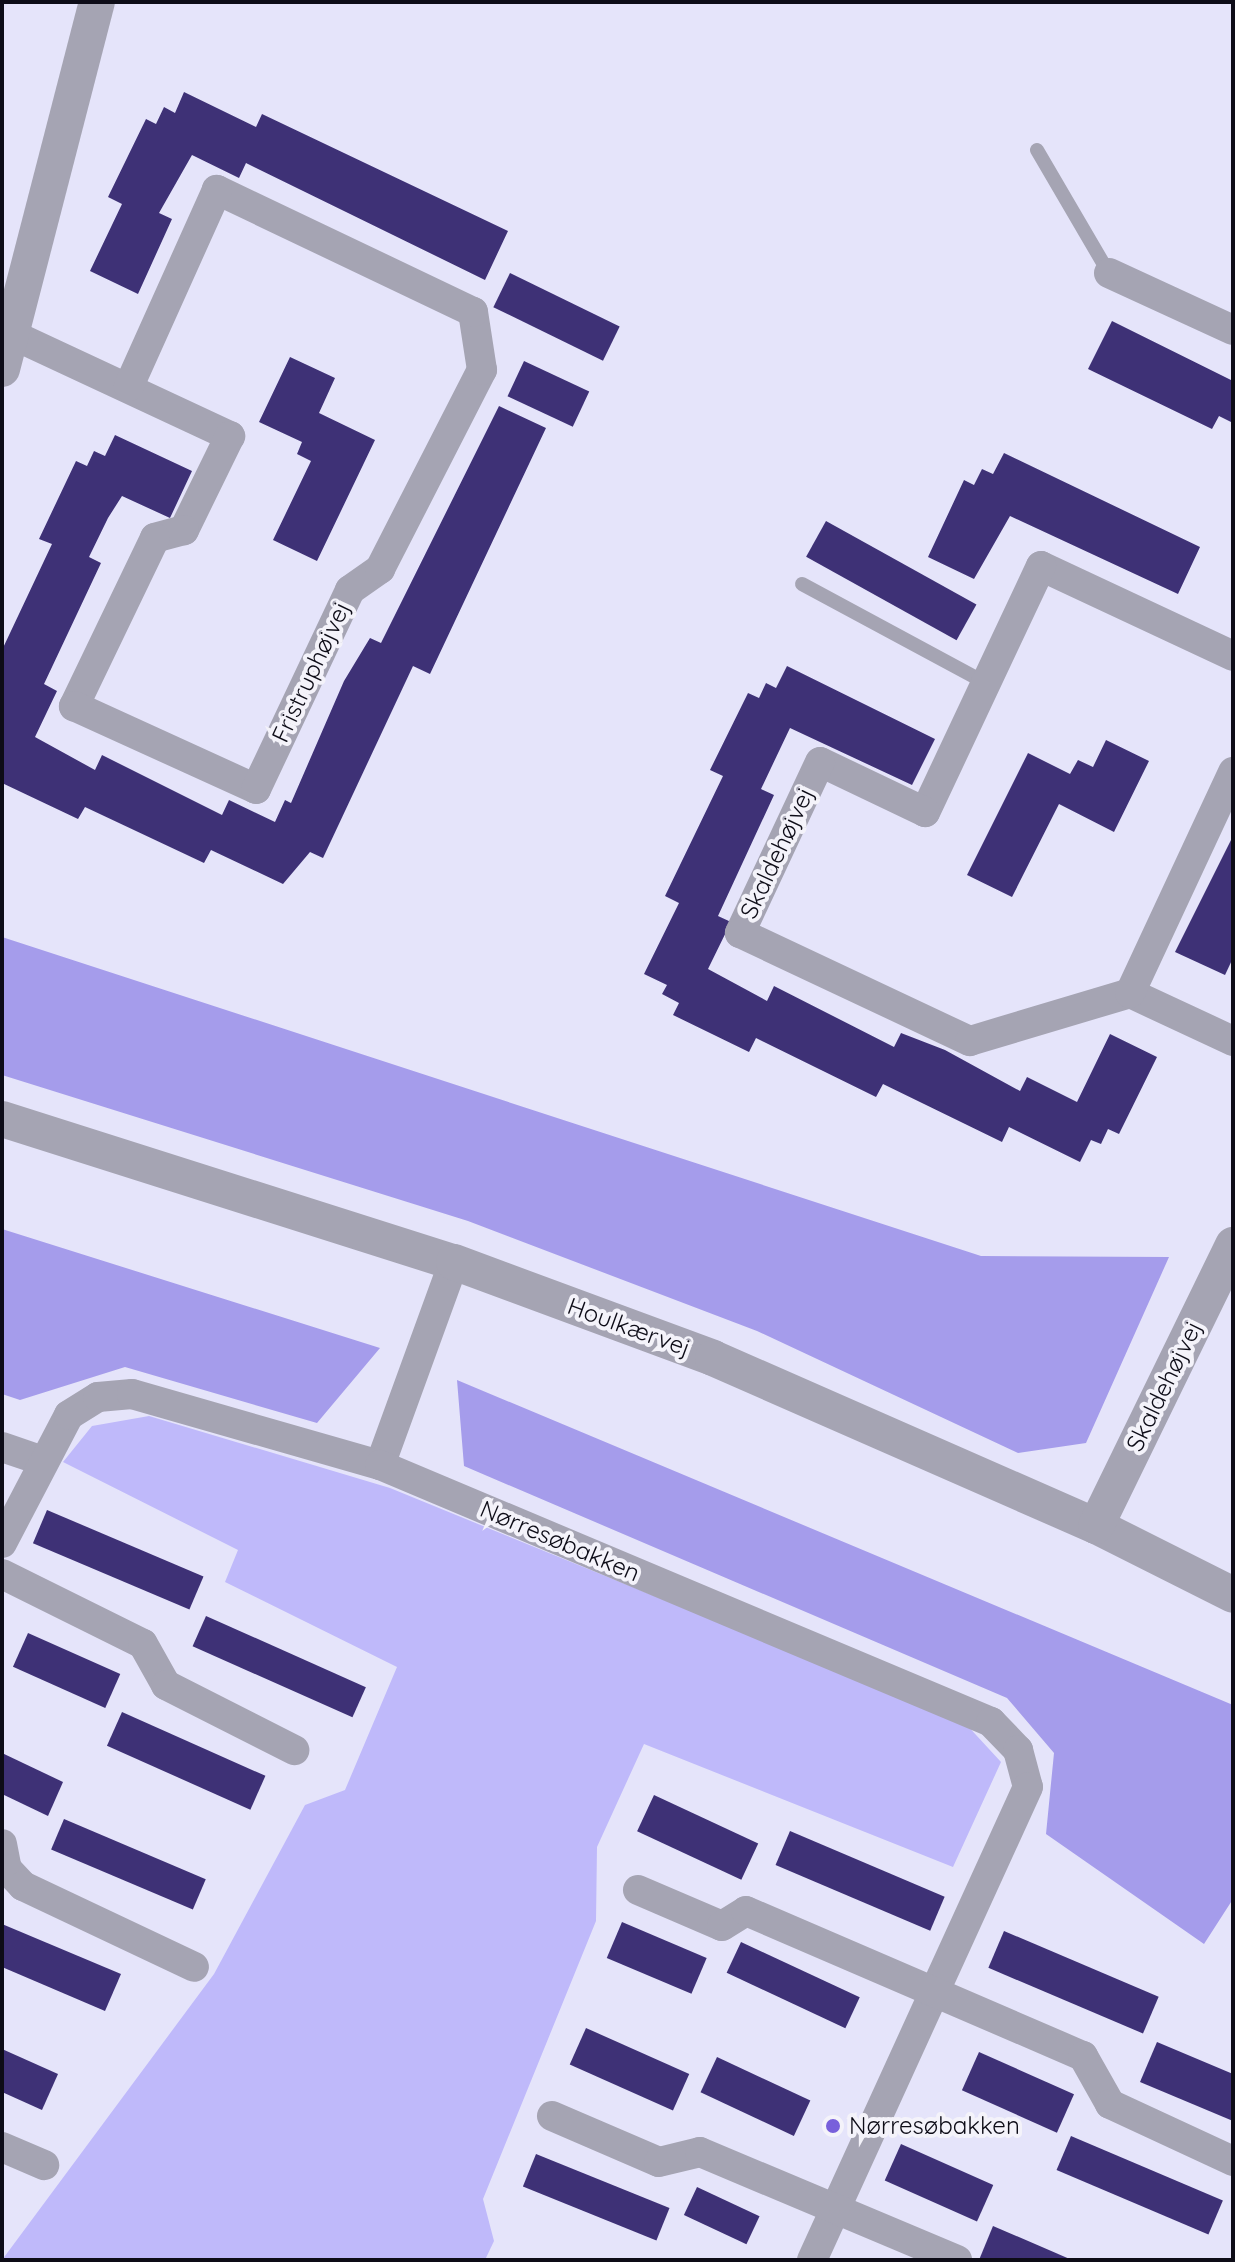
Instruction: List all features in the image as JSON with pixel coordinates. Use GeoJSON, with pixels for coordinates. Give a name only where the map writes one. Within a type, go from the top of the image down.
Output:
{"type":"FeatureCollection","features":[{"type":"Feature","properties":{"kind":"street"},"geometry":{"type":"LineString","coordinates":[[2,369],[97,2]]}},
{"type":"Feature","properties":{"kind":"street","name":"Fristruphøjvej"},"geometry":{"type":"LineString","coordinates":[[11,334],[129,386],[230,436],[184,530],[155,538],[74,706],[256,789],[350,590],[380,569],[482,370],[473,312],[217,190],[129,386]]}},
{"type":"Feature","properties":{"kind":"street"},"geometry":{"type":"LineString","coordinates":[[1109,273],[1233,330]]}},
{"type":"Feature","properties":{"kind":"street","name":"Skaldehøjvej"},"geometry":{"type":"LineString","coordinates":[[1130,993],[970,1041],[740,933],[820,762],[925,812],[1041,566],[1233,656]]}},
{"type":"Feature","properties":{"kind":"street"},"geometry":{"type":"LineString","coordinates":[[1233,772],[1130,993],[1233,1041]]}},
{"type":"Feature","properties":{"kind":"street","name":"Houlkærvej"},"geometry":{"type":"LineString","coordinates":[[2,1119],[454,1262],[713,1358],[1096,1526],[1233,1595]]}},
{"type":"Feature","properties":{"kind":"street","name":"Skaldehøjvej"},"geometry":{"type":"LineString","coordinates":[[1096,1526],[1233,1245]]}},
{"type":"Feature","properties":{"kind":"street"},"geometry":{"type":"LineString","coordinates":[[380,1465],[454,1262]]}},
{"type":"Feature","properties":{"kind":"street","name":"Nørresøbakken"},"geometry":{"type":"LineString","coordinates":[[2,1543],[69,1415],[98,1397],[132,1394],[380,1465],[991,1722],[1018,1750],[1028,1787],[812,2260]]}},
{"type":"Feature","properties":{"kind":"street"},"geometry":{"type":"LineString","coordinates":[[2,1447],[43,1461]]}},
{"type":"Feature","properties":{"kind":"street"},"geometry":{"type":"LineString","coordinates":[[2,1574],[143,1644],[166,1685],[294,1750]]}},
{"type":"Feature","properties":{"kind":"street"},"geometry":{"type":"LineString","coordinates":[[2,1844],[7,1869],[23,1886],[194,1967]]}},
{"type":"Feature","properties":{"kind":"street"},"geometry":{"type":"LineString","coordinates":[[638,1890],[722,1926],[746,1911],[1083,2056],[1110,2104],[1233,2161]]}},
{"type":"Feature","properties":{"kind":"street"},"geometry":{"type":"LineString","coordinates":[[552,2116],[659,2162],[700,2152],[957,2260]]}},
{"type":"Feature","properties":{"kind":"street"},"geometry":{"type":"LineString","coordinates":[[2,2147],[44,2165]]}},
{"type":"Feature","properties":{"kind":"lane"},"geometry":{"type":"LineString","coordinates":[[1037,150],[1109,273]]}},
{"type":"Feature","properties":{"kind":"lane"},"geometry":{"type":"LineString","coordinates":[[802,584],[986,683]]}},
{"type":"Feature","properties":{"kind":"shaded area"},"geometry":{"type":"Polygon","coordinates":[[[2,937],[981,1256],[1169,1257],[1086,1443],[1018,1453],[757,1331],[468,1221],[2,1075],[2,937]]]}},
{"type":"Feature","properties":{"kind":"shaded area"},"geometry":{"type":"Polygon","coordinates":[[[2,1229],[380,1348],[317,1423],[125,1367],[20,1400],[2,1394],[2,1229]]]}},
{"type":"Feature","properties":{"kind":"shaded area"},"geometry":{"type":"Polygon","coordinates":[[[457,1380],[1233,1705],[1233,1899],[1204,1944],[1046,1834],[1054,1753],[1007,1698],[464,1466],[457,1380]]]}},
{"type":"Feature","properties":{"kind":"shaded area"},"geometry":{"type":"Polygon","coordinates":[[[149,1416],[390,1488],[965,1723],[1001,1762],[953,1867],[644,1744],[597,1847],[596,1921],[483,2199],[494,2241],[485,2260],[2,2260],[214,1974],[305,1805],[345,1790],[397,1667],[225,1582],[238,1550],[63,1462],[92,1426],[149,1416]]]}},
{"type":"Feature","properties":{"kind":"building"},"geometry":{"type":"Polygon","coordinates":[[[184,92],[256,127],[262,114],[508,231],[485,280],[246,163],[239,178],[192,155],[159,213],[172,219],[138,294],[90,271],[122,204],[108,197],[146,119],[156,124],[164,107],[175,113],[184,92]]]}},
{"type":"Feature","properties":{"kind":"building"},"geometry":{"type":"Polygon","coordinates":[[[510,273],[620,326],[603,361],[493,307],[510,273]]]}},
{"type":"Feature","properties":{"kind":"building"},"geometry":{"type":"Polygon","coordinates":[[[1112,321],[1233,381],[1233,423],[1219,416],[1212,429],[1088,369],[1112,321]]]}},
{"type":"Feature","properties":{"kind":"building"},"geometry":{"type":"Polygon","coordinates":[[[290,357],[335,378],[319,413],[375,440],[317,561],[273,540],[311,461],[297,454],[302,442],[259,422],[290,357]]]}},
{"type":"Feature","properties":{"kind":"building"},"geometry":{"type":"Polygon","coordinates":[[[524,361],[589,391],[573,427],[508,396],[524,361]]]}},
{"type":"Feature","properties":{"kind":"building"},"geometry":{"type":"Polygon","coordinates":[[[499,406],[546,428],[430,674],[413,666],[323,858],[310,852],[283,884],[211,850],[204,863],[85,807],[78,819],[2,783],[2,650],[52,544],[39,539],[76,461],[87,466],[94,451],[105,456],[115,435],[192,471],[170,518],[122,496],[108,518],[89,557],[101,563],[44,684],[57,691],[35,737],[95,770],[102,755],[222,815],[229,800],[275,822],[285,800],[291,803],[344,681],[370,638],[381,643],[499,406]]]}},
{"type":"Feature","properties":{"kind":"building"},"geometry":{"type":"Polygon","coordinates":[[[1004,453],[1200,547],[1178,594],[1010,516],[974,579],[928,557],[964,480],[974,485],[982,469],[993,474],[1004,453]]]}},
{"type":"Feature","properties":{"kind":"building"},"geometry":{"type":"Polygon","coordinates":[[[826,521],[976,604],[957,640],[806,557],[826,521]]]}},
{"type":"Feature","properties":{"kind":"building"},"geometry":{"type":"Polygon","coordinates":[[[787,666],[935,739],[912,785],[790,728],[761,789],[774,795],[718,916],[731,922],[708,969],[767,1001],[774,986],[894,1047],[901,1033],[945,1050],[1020,1091],[1027,1077],[1077,1102],[1110,1034],[1157,1057],[1119,1134],[1108,1129],[1101,1144],[1091,1140],[1080,1162],[1009,1127],[1002,1142],[883,1084],[876,1097],[756,1038],[749,1052],[673,1015],[679,1003],[662,994],[667,985],[644,974],[679,903],[665,896],[723,776],[710,770],[748,693],[759,698],[766,683],[776,688],[787,666]]]}},
{"type":"Feature","properties":{"kind":"building"},"geometry":{"type":"Polygon","coordinates":[[[1106,740],[1149,761],[1114,832],[1059,804],[1012,897],[967,875],[1028,753],[1070,774],[1078,760],[1093,767],[1106,740]]]}},
{"type":"Feature","properties":{"kind":"building"},"geometry":{"type":"Polygon","coordinates":[[[1233,836],[1233,958],[1225,975],[1175,952],[1233,836]]]}},
{"type":"Feature","properties":{"kind":"building"},"geometry":{"type":"Polygon","coordinates":[[[47,1510],[203,1576],[189,1610],[33,1543],[47,1510]]]}},
{"type":"Feature","properties":{"kind":"building"},"geometry":{"type":"Polygon","coordinates":[[[206,1616],[366,1687],[352,1717],[193,1646],[206,1616]]]}},
{"type":"Feature","properties":{"kind":"building"},"geometry":{"type":"Polygon","coordinates":[[[28,1633],[120,1674],[105,1708],[13,1667],[28,1633]]]}},
{"type":"Feature","properties":{"kind":"building"},"geometry":{"type":"Polygon","coordinates":[[[122,1712],[265,1776],[250,1810],[107,1746],[122,1712]]]}},
{"type":"Feature","properties":{"kind":"building"},"geometry":{"type":"Polygon","coordinates":[[[2,1753],[63,1782],[48,1816],[2,1794],[2,1753]]]}},
{"type":"Feature","properties":{"kind":"building"},"geometry":{"type":"Polygon","coordinates":[[[654,1795],[758,1844],[741,1880],[637,1831],[654,1795]]]}},
{"type":"Feature","properties":{"kind":"building"},"geometry":{"type":"Polygon","coordinates":[[[64,1819],[206,1879],[193,1910],[51,1849],[64,1819]]]}},
{"type":"Feature","properties":{"kind":"building"},"geometry":{"type":"Polygon","coordinates":[[[790,1831],[945,1897],[930,1931],[776,1865],[790,1831]]]}},
{"type":"Feature","properties":{"kind":"building"},"geometry":{"type":"Polygon","coordinates":[[[622,1922],[707,1958],[691,1994],[607,1958],[622,1922]]]}},
{"type":"Feature","properties":{"kind":"building"},"geometry":{"type":"Polygon","coordinates":[[[2,1924],[121,1974],[105,2011],[2,1967],[2,1924]]]}},
{"type":"Feature","properties":{"kind":"building"},"geometry":{"type":"Polygon","coordinates":[[[1004,1931],[1159,1997],[1143,2033],[988,1968],[1004,1931]]]}},
{"type":"Feature","properties":{"kind":"building"},"geometry":{"type":"Polygon","coordinates":[[[741,1942],[860,1997],[845,2028],[727,1973],[741,1942]]]}},
{"type":"Feature","properties":{"kind":"building"},"geometry":{"type":"Polygon","coordinates":[[[586,2028],[689,2074],[673,2111],[570,2065],[586,2028]]]}},
{"type":"Feature","properties":{"kind":"building"},"geometry":{"type":"Polygon","coordinates":[[[1157,2042],[1233,2074],[1233,2121],[1140,2082],[1157,2042]]]}},
{"type":"Feature","properties":{"kind":"building"},"geometry":{"type":"Polygon","coordinates":[[[2,2049],[58,2074],[42,2110],[2,2092],[2,2049]]]}},
{"type":"Feature","properties":{"kind":"building"},"geometry":{"type":"Polygon","coordinates":[[[979,2052],[1074,2094],[1057,2133],[962,2090],[979,2052]]]}},
{"type":"Feature","properties":{"kind":"building"},"geometry":{"type":"Polygon","coordinates":[[[717,2057],[810,2101],[794,2136],[701,2092],[717,2057]]]}},
{"type":"Feature","properties":{"kind":"building"},"geometry":{"type":"Polygon","coordinates":[[[1071,2136],[1223,2200],[1208,2235],[1057,2170],[1071,2136]]]}},
{"type":"Feature","properties":{"kind":"building"},"geometry":{"type":"Polygon","coordinates":[[[901,2144],[993,2185],[977,2222],[885,2181],[901,2144]]]}},
{"type":"Feature","properties":{"kind":"building"},"geometry":{"type":"Polygon","coordinates":[[[536,2154],[670,2208],[656,2240],[523,2186],[536,2154]]]}},
{"type":"Feature","properties":{"kind":"building"},"geometry":{"type":"Polygon","coordinates":[[[697,2187],[760,2216],[746,2244],[684,2215],[697,2187]]]}},
{"type":"Feature","properties":{"kind":"building"},"geometry":{"type":"Polygon","coordinates":[[[993,2226],[1042,2247],[1072,2260],[979,2260],[993,2226]]]}},
{"type":"Feature","properties":{"kind":"place","name":"Nørresøbakken"},"geometry":{"type":"Point","coordinates":[833,2126]}}]}
